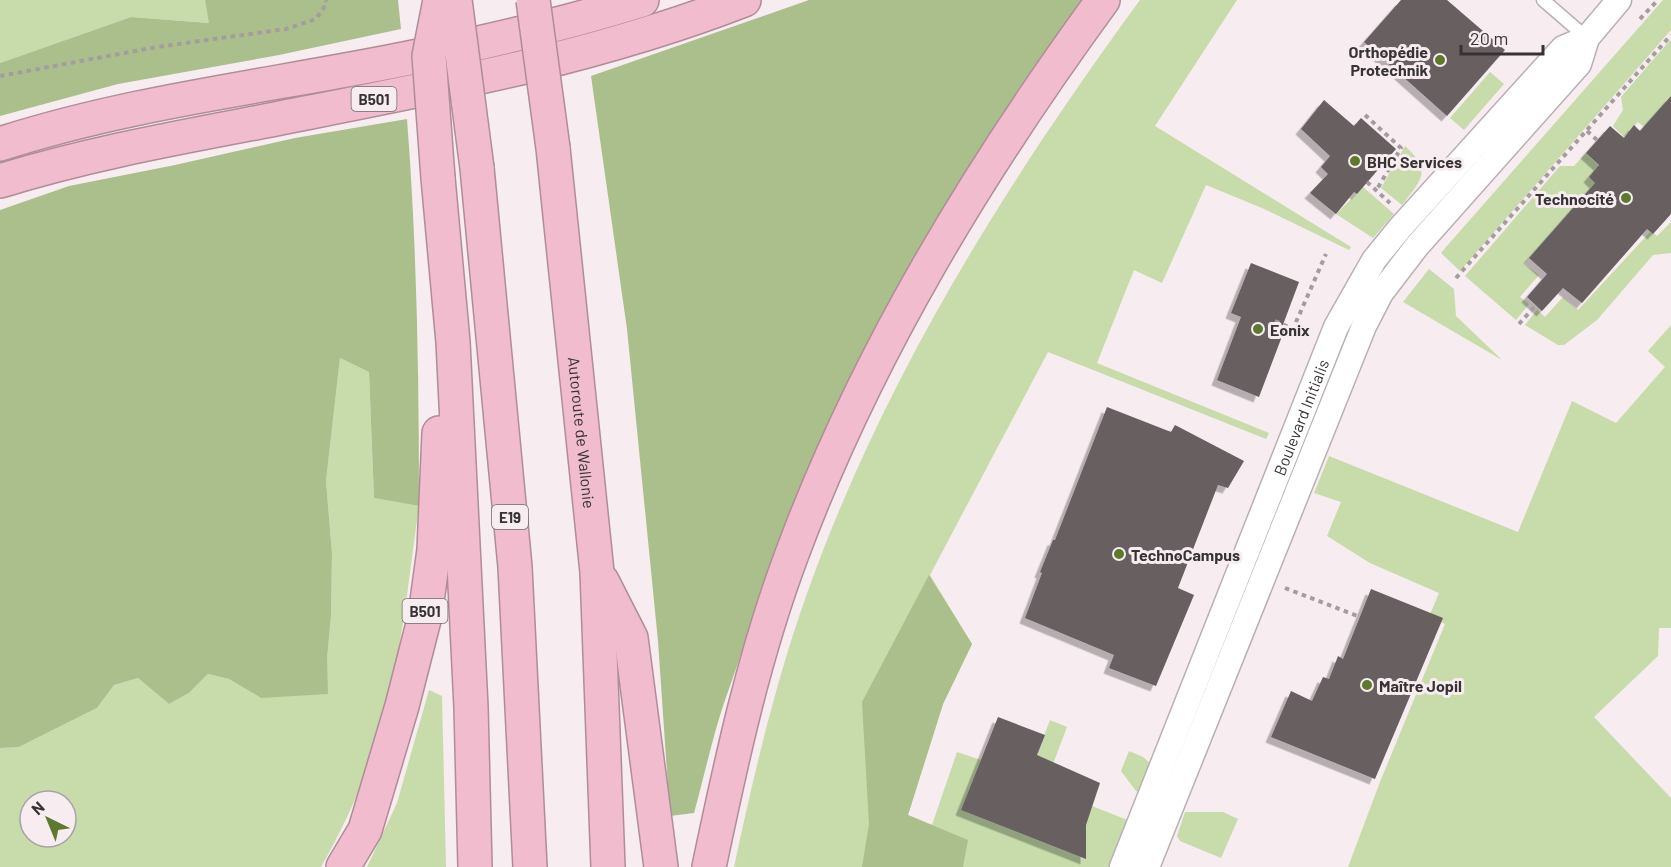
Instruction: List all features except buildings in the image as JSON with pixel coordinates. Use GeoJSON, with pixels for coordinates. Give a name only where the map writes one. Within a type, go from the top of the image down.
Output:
{"type":"FeatureCollection","features":[{"type":"Feature","properties":{"kind":"highway"},"geometry":{"type":"LineString","coordinates":[[440,0],[429,56],[453,342],[471,707],[475,867]]}},
{"type":"Feature","properties":{"kind":"highway","name":"E19"},"geometry":{"type":"LineString","coordinates":[[455,0],[477,168],[515,567],[530,867]]}},
{"type":"Feature","properties":{"kind":"highway","name":"Autoroute de Wallonie"},"geometry":{"type":"LineString","coordinates":[[533,0],[553,148],[597,572],[608,867]]}},
{"type":"Feature","properties":{"kind":"highway","name":"B501"},"geometry":{"type":"LineString","coordinates":[[0,144],[121,111],[407,58],[547,28],[642,0]]}},
{"type":"Feature","properties":{"kind":"highway","name":"B501"},"geometry":{"type":"LineString","coordinates":[[0,181],[39,169],[147,143],[560,60],[744,0]]}},
{"type":"Feature","properties":{"kind":"highway"},"geometry":{"type":"LineString","coordinates":[[708,867],[731,762],[758,656],[791,555],[824,475],[915,288],[1013,128],[1103,0]]}},
{"type":"Feature","properties":{"kind":"highway","name":"B501"},"geometry":{"type":"LineString","coordinates":[[343,867],[365,830],[402,706],[425,616],[434,550],[438,442],[453,342]]}},
{"type":"Feature","properties":{"kind":"highway"},"geometry":{"type":"LineString","coordinates":[[597,572],[631,638],[661,867]]}},
{"type":"Feature","properties":{"kind":"street","name":"Boulevard Initialis"},"geometry":{"type":"LineString","coordinates":[[1147,867],[1364,326],[1381,293],[1417,246],[1579,64],[1587,38],[1619,0]]}},
{"type":"Feature","properties":{"kind":"street","name":"Boulevard Initialis"},"geometry":{"type":"LineString","coordinates":[[1122,867],[1328,347],[1348,303],[1378,256],[1462,159],[1563,48],[1587,38]]}},
{"type":"Feature","properties":{"kind":"lane"},"geometry":{"type":"LineString","coordinates":[[1543,0],[1587,38]]}},
{"type":"Feature","properties":{"kind":"path"},"geometry":{"type":"LineString","coordinates":[[0,76],[158,47],[286,29],[316,19],[327,3],[326,0]]}},
{"type":"Feature","properties":{"kind":"path"},"geometry":{"type":"LineString","coordinates":[[1456,278],[1671,35]]}},
{"type":"Feature","properties":{"kind":"path"},"geometry":{"type":"LineString","coordinates":[[1365,115],[1401,148],[1376,191]]}},
{"type":"Feature","properties":{"kind":"path"},"geometry":{"type":"LineString","coordinates":[[1587,131],[1597,140]]}},
{"type":"Feature","properties":{"kind":"path"},"geometry":{"type":"LineString","coordinates":[[1275,321],[1293,329],[1326,254]]}},
{"type":"Feature","properties":{"kind":"path"},"geometry":{"type":"LineString","coordinates":[[1519,324],[1536,305]]}},
{"type":"Feature","properties":{"kind":"path"},"geometry":{"type":"LineString","coordinates":[[1302,594],[1360,617]]}},
{"type":"Feature","properties":{"kind":"green space"},"geometry":{"type":"Polygon","coordinates":[[[0,0],[205,0],[210,23],[131,17],[0,63],[0,0]]]}},
{"type":"Feature","properties":{"kind":"green space"},"geometry":{"type":"Polygon","coordinates":[[[205,0],[398,0],[401,29],[279,55],[118,84],[0,116],[0,63],[131,17],[209,23],[205,0]]]}},
{"type":"Feature","properties":{"kind":"green space"},"geometry":{"type":"Polygon","coordinates":[[[809,0],[1083,0],[993,129],[951,196],[911,263],[838,402],[776,547],[720,717],[694,813],[670,816],[658,641],[627,329],[591,76],[809,0]]]}},
{"type":"Feature","properties":{"kind":"green space"},"geometry":{"type":"Polygon","coordinates":[[[1140,0],[1237,0],[1155,126],[1351,247],[1349,250],[1262,208],[1206,185],[1162,283],[1134,270],[1097,363],[1269,433],[1266,439],[1048,352],[930,575],[972,644],[943,704],[908,815],[932,825],[957,752],[981,760],[962,809],[1086,823],[1092,806],[1130,821],[1113,867],[734,867],[768,720],[800,612],[844,500],[878,424],[956,277],[999,206],[1044,136],[1140,0]]]}},
{"type":"Feature","properties":{"kind":"green space"},"geometry":{"type":"Polygon","coordinates":[[[1663,0],[1671,0],[1671,30],[1460,271],[1441,253],[1663,0]]]}},
{"type":"Feature","properties":{"kind":"green space"},"geometry":{"type":"Polygon","coordinates":[[[1671,39],[1671,97],[1644,127],[1638,122],[1624,137],[1613,126],[1623,110],[1621,97],[1671,39]]]}},
{"type":"Feature","properties":{"kind":"green space"},"geometry":{"type":"Polygon","coordinates":[[[1490,72],[1504,84],[1464,130],[1450,118],[1490,72]]]}},
{"type":"Feature","properties":{"kind":"green space"},"geometry":{"type":"Polygon","coordinates":[[[407,119],[417,312],[419,506],[374,498],[369,372],[340,358],[326,481],[332,553],[331,616],[327,659],[328,694],[261,698],[229,679],[208,674],[189,693],[169,704],[138,678],[114,685],[97,708],[19,747],[0,748],[0,210],[69,186],[295,138],[407,119]]]}},
{"type":"Feature","properties":{"kind":"green space"},"geometry":{"type":"Polygon","coordinates":[[[1405,146],[1419,162],[1421,175],[1419,182],[1402,205],[1381,188],[1405,146]]]}},
{"type":"Feature","properties":{"kind":"green space"},"geometry":{"type":"Polygon","coordinates":[[[1586,153],[1599,166],[1589,177],[1595,183],[1524,264],[1539,275],[1520,297],[1529,304],[1516,320],[1465,276],[1560,166],[1574,166],[1586,153]]]}},
{"type":"Feature","properties":{"kind":"green space"},"geometry":{"type":"Polygon","coordinates":[[[1363,187],[1394,214],[1373,238],[1336,214],[1363,187]]]}},
{"type":"Feature","properties":{"kind":"green space"},"geometry":{"type":"Polygon","coordinates":[[[1671,222],[1671,253],[1653,255],[1597,320],[1564,345],[1558,345],[1525,325],[1537,310],[1545,317],[1563,297],[1578,310],[1651,231],[1657,236],[1671,222]]]}},
{"type":"Feature","properties":{"kind":"green space"},"geometry":{"type":"Polygon","coordinates":[[[1429,269],[1454,289],[1456,316],[1502,360],[1403,302],[1429,269]]]}},
{"type":"Feature","properties":{"kind":"green space"},"geometry":{"type":"Polygon","coordinates":[[[1671,325],[1671,628],[1659,628],[1658,656],[1594,717],[1671,798],[1671,867],[1348,867],[1445,624],[1429,617],[1439,593],[1370,563],[1327,536],[1341,502],[1314,493],[1329,456],[1518,532],[1572,401],[1616,423],[1665,367],[1648,351],[1671,325]]]}},
{"type":"Feature","properties":{"kind":"green space"},"geometry":{"type":"Polygon","coordinates":[[[340,358],[369,372],[374,498],[419,506],[405,612],[389,700],[356,798],[321,867],[0,867],[0,748],[19,747],[97,708],[114,685],[138,678],[169,704],[189,693],[208,674],[229,679],[261,698],[327,659],[331,616],[332,553],[326,481],[340,358]]]}},
{"type":"Feature","properties":{"kind":"green space"},"geometry":{"type":"Polygon","coordinates":[[[929,575],[972,644],[943,704],[908,815],[968,840],[963,867],[862,867],[869,824],[862,702],[929,575]]]}},
{"type":"Feature","properties":{"kind":"green space"},"geometry":{"type":"Polygon","coordinates":[[[429,690],[442,696],[446,867],[367,867],[397,803],[429,690]]]}},
{"type":"Feature","properties":{"kind":"green space"},"geometry":{"type":"Polygon","coordinates":[[[1050,720],[1067,727],[1053,764],[1022,795],[1050,720]]]}},
{"type":"Feature","properties":{"kind":"green space"},"geometry":{"type":"Polygon","coordinates":[[[1129,751],[1143,757],[1152,765],[1140,792],[1136,791],[1121,771],[1129,751]]]}},
{"type":"Feature","properties":{"kind":"green space"},"geometry":{"type":"Polygon","coordinates":[[[1185,812],[1223,812],[1238,819],[1221,858],[1180,841],[1177,836],[1185,812]]]}},
{"type":"Feature","properties":{"kind":"place","name":"Orthopédie Protechnik"},"geometry":{"type":"Point","coordinates":[1440,60]}},
{"type":"Feature","properties":{"kind":"place","name":"BHC Services"},"geometry":{"type":"Point","coordinates":[1355,161]}},
{"type":"Feature","properties":{"kind":"place","name":"Technocité"},"geometry":{"type":"Point","coordinates":[1626,198]}},
{"type":"Feature","properties":{"kind":"place","name":"Eonix"},"geometry":{"type":"Point","coordinates":[1258,329]}},
{"type":"Feature","properties":{"kind":"place","name":"TechnoCampus"},"geometry":{"type":"Point","coordinates":[1119,554]}},
{"type":"Feature","properties":{"kind":"place","name":"Maître Jopil"},"geometry":{"type":"Point","coordinates":[1367,685]}}]}
